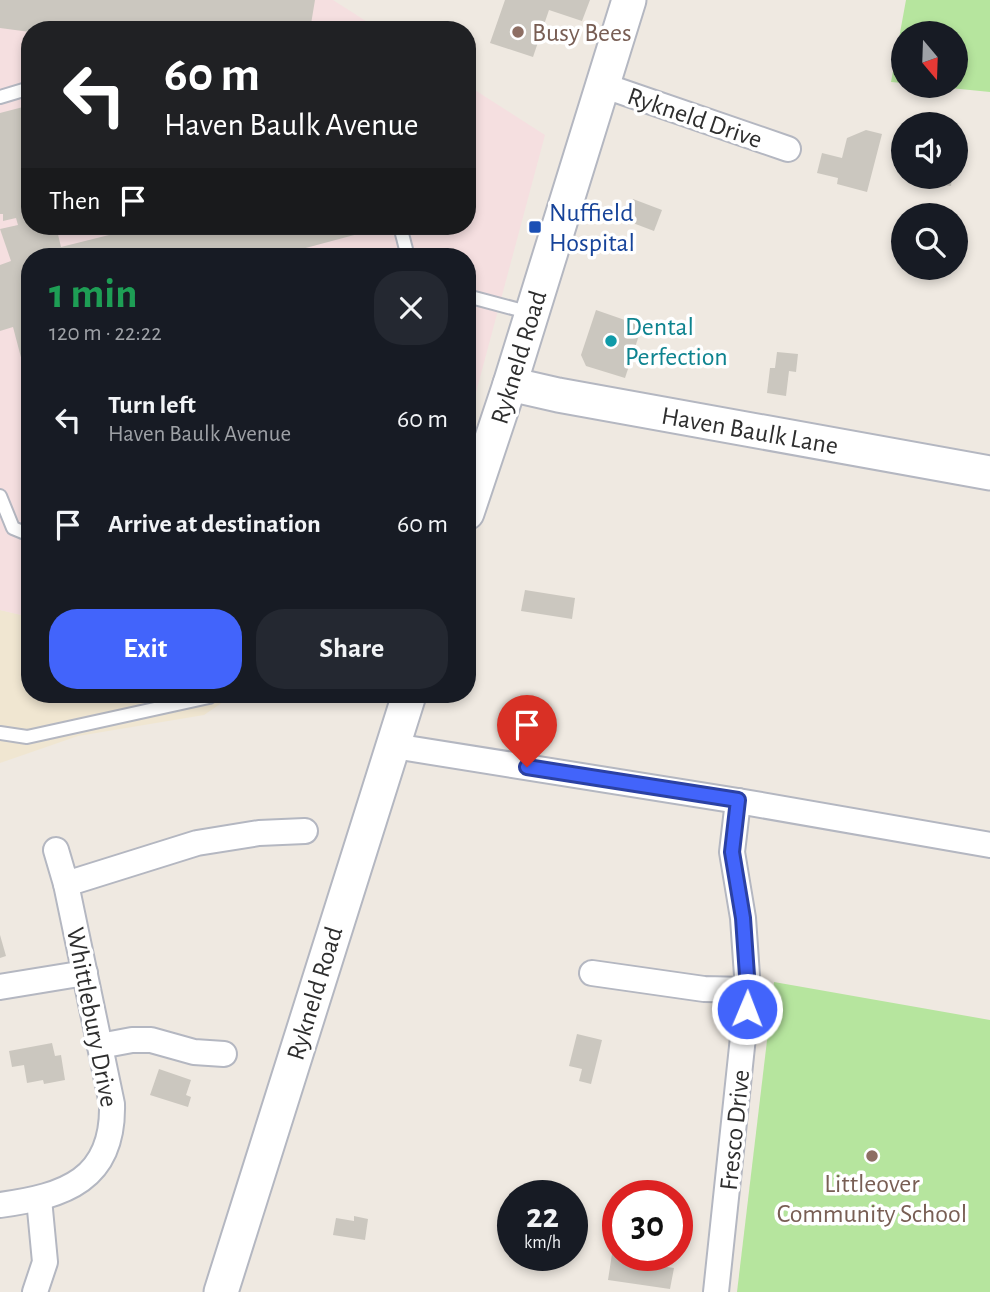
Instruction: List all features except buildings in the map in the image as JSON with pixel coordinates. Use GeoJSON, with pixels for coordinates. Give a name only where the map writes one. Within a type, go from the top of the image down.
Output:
{"type":"FeatureCollection","features":[{"type":"Feature","properties":{"kind":"street","name":"Rykneld Road"},"geometry":{"type":"LineString","coordinates":[[476,486],[629,0]]}},
{"type":"Feature","properties":{"kind":"street","name":"Rykneld Drive"},"geometry":{"type":"LineString","coordinates":[[602,85],[788,149]]}},
{"type":"Feature","properties":{"kind":"street","name":"Haven Baulk Lane"},"geometry":{"type":"LineString","coordinates":[[510,384],[990,473]]}},
{"type":"Feature","properties":{"kind":"street","name":"Rykneld Road"},"geometry":{"type":"LineString","coordinates":[[221,1292],[407,703]]}},
{"type":"Feature","properties":{"kind":"street"},"geometry":{"type":"LineString","coordinates":[[394,746],[738,800],[990,845]]}},
{"type":"Feature","properties":{"kind":"street","name":"Fresco Drive"},"geometry":{"type":"LineString","coordinates":[[716,1292],[748,990],[743,918],[732,852],[738,800]]}},
{"type":"Feature","properties":{"kind":"street"},"geometry":{"type":"LineString","coordinates":[[66,884],[207,841],[259,832],[305,831]]}},
{"type":"Feature","properties":{"kind":"street","name":"Whittlebury Drive"},"geometry":{"type":"LineString","coordinates":[[0,1205],[39,1199],[70,1187],[89,1175],[109,1141],[113,1125],[112,1104],[85,973],[66,884],[55,850]]}},
{"type":"Feature","properties":{"kind":"street"},"geometry":{"type":"LineString","coordinates":[[0,987],[85,973]]}},
{"type":"Feature","properties":{"kind":"street"},"geometry":{"type":"LineString","coordinates":[[592,973],[704,989],[748,990]]}},
{"type":"Feature","properties":{"kind":"street"},"geometry":{"type":"LineString","coordinates":[[100,1046],[132,1040],[151,1040],[194,1052],[224,1054]]}},
{"type":"Feature","properties":{"kind":"street"},"geometry":{"type":"LineString","coordinates":[[35,1292],[44,1262],[39,1199]]}},
{"type":"Feature","properties":{"kind":"lane"},"geometry":{"type":"LineString","coordinates":[[3,94],[21,90]]}},
{"type":"Feature","properties":{"kind":"lane"},"geometry":{"type":"LineString","coordinates":[[476,298],[531,313]]}},
{"type":"Feature","properties":{"kind":"lane"},"geometry":{"type":"LineString","coordinates":[[0,496],[13,528],[21,531]]}},
{"type":"Feature","properties":{"kind":"lane"},"geometry":{"type":"LineString","coordinates":[[0,733],[27,737],[186,703]]}},
{"type":"Feature","properties":{"kind":"shaded area"},"geometry":{"type":"Polygon","coordinates":[[[0,0],[333,0],[366,21],[21,21],[21,235],[476,235],[476,91],[545,135],[476,392],[476,248],[21,248],[21,615],[0,610],[0,0]]]}},
{"type":"Feature","properties":{"kind":"shaded area"},"geometry":{"type":"Polygon","coordinates":[[[0,610],[21,615],[21,703],[221,703],[204,715],[78,736],[0,763],[0,610]]]}},
{"type":"Feature","properties":{"kind":"green space"},"geometry":{"type":"Polygon","coordinates":[[[906,0],[990,0],[990,92],[968,90],[968,21],[902,21],[906,0]]]}},
{"type":"Feature","properties":{"kind":"green space","name":"Littleover Community School"},"geometry":{"type":"Polygon","coordinates":[[[774,982],[990,1020],[990,1292],[737,1292],[774,982]]]}},
{"type":"Feature","properties":{"kind":"place","name":"Busy Bees"},"geometry":{"type":"Point","coordinates":[518,32]}},
{"type":"Feature","properties":{"kind":"place","name":"Nuffield Hospital"},"geometry":{"type":"Point","coordinates":[535,227]}},
{"type":"Feature","properties":{"kind":"place","name":"Dental Perfection"},"geometry":{"type":"Point","coordinates":[611,341]}},
{"type":"Feature","properties":{"kind":"place","name":"Littleover Community School"},"geometry":{"type":"Point","coordinates":[872,1156]}},
{"type":"Feature","properties":{"kind":"route"},"geometry":{"type":"LineString","coordinates":[[527,767],[738,800],[732,852],[743,918],[747,1009]]}}]}
